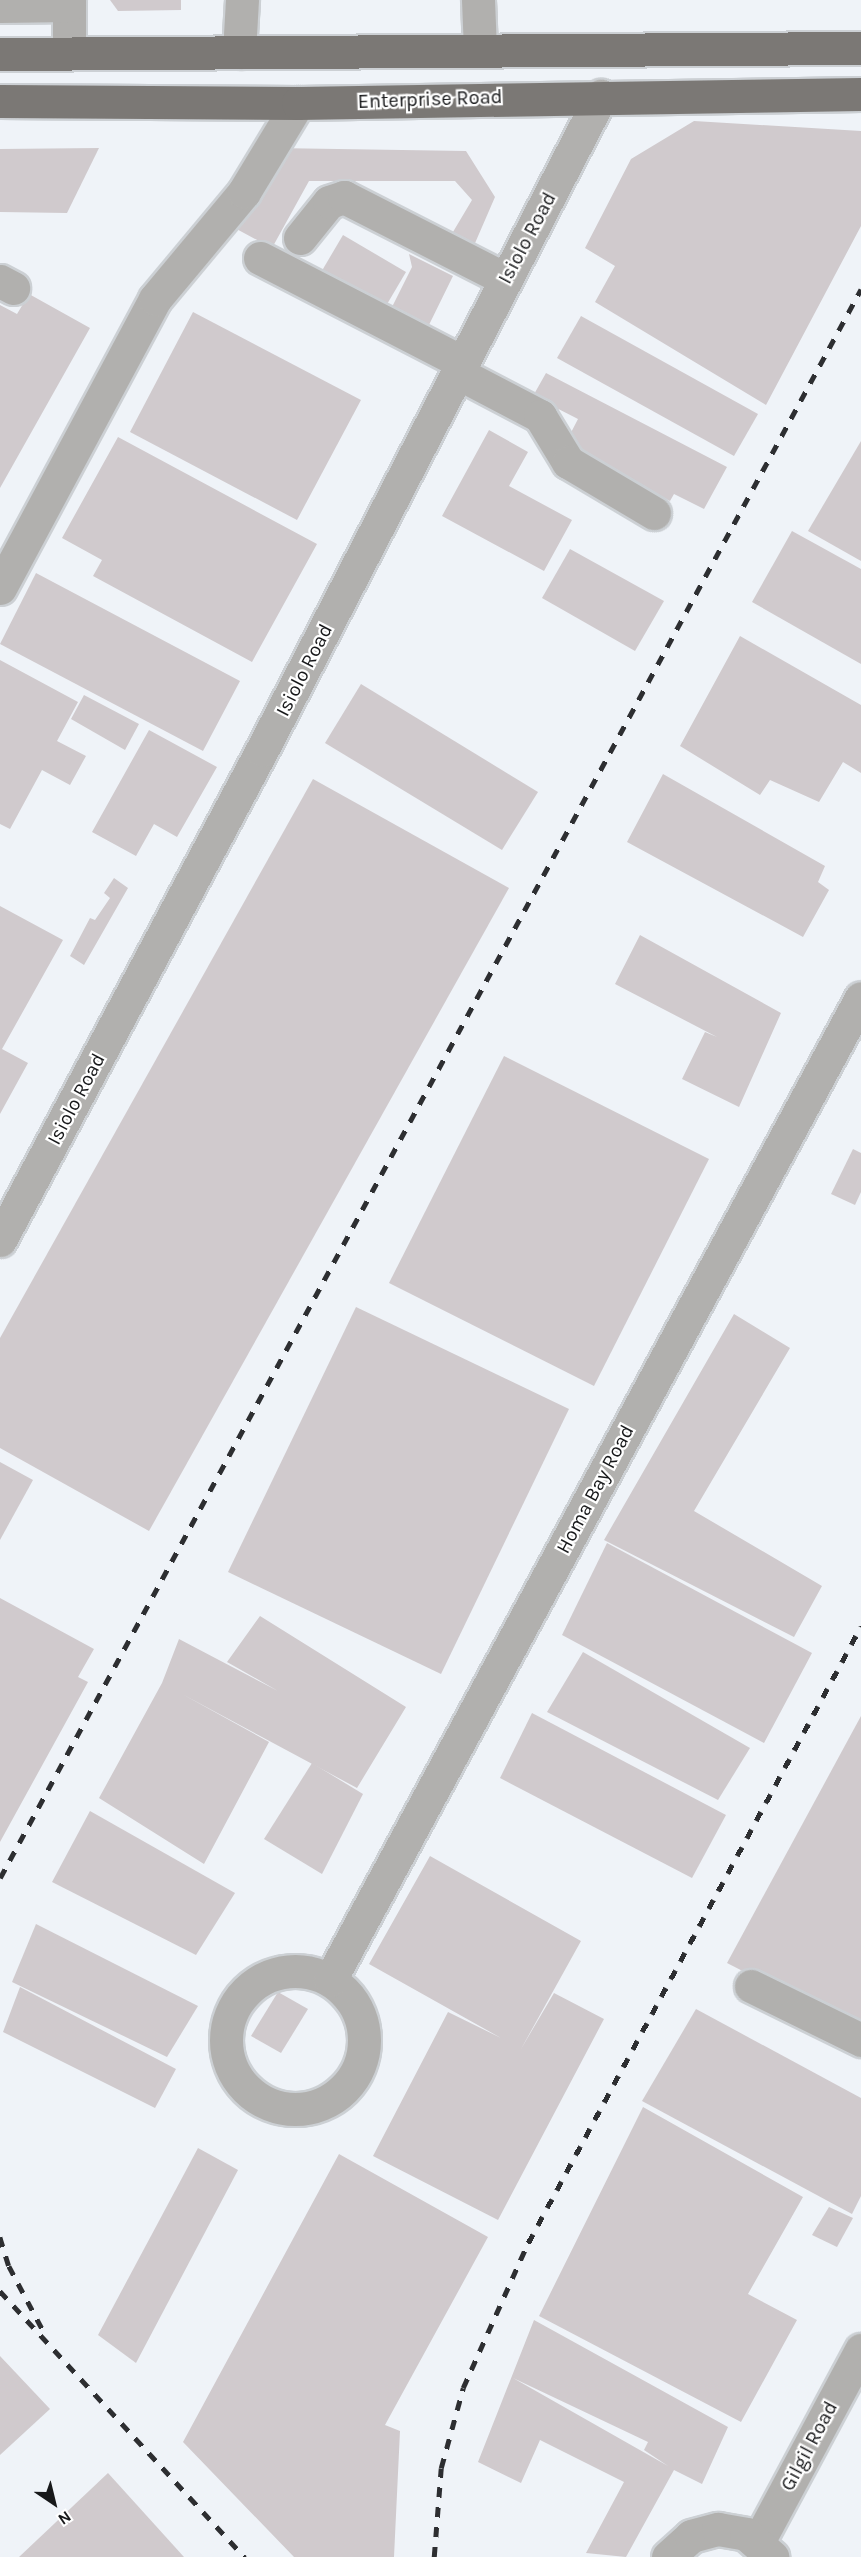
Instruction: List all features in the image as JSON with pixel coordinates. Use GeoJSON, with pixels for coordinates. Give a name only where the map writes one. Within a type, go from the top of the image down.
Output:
{"type":"FeatureCollection","features":[{"type":"Feature","properties":{"kind":"main road"},"geometry":{"type":"LineString","coordinates":[[0,54],[861,48]]}},
{"type":"Feature","properties":{"kind":"main road"},"geometry":{"type":"LineString","coordinates":[[492,49],[501,97]]}},
{"type":"Feature","properties":{"kind":"main road","name":"Enterprise Road"},"geometry":{"type":"LineString","coordinates":[[0,101],[298,103],[501,97],[861,94]]}},
{"type":"Feature","properties":{"kind":"lane"},"geometry":{"type":"LineString","coordinates":[[239,52],[242,0]]}},
{"type":"Feature","properties":{"kind":"lane"},"geometry":{"type":"LineString","coordinates":[[478,0],[492,49]]}},
{"type":"Feature","properties":{"kind":"lane"},"geometry":{"type":"LineString","coordinates":[[0,6],[69,2],[69,53]]}},
{"type":"Feature","properties":{"kind":"lane","name":"Isiolo Road"},"geometry":{"type":"LineString","coordinates":[[0,1240],[601,96]]}},
{"type":"Feature","properties":{"kind":"lane"},"geometry":{"type":"LineString","coordinates":[[0,588],[155,299],[239,200],[298,103]]}},
{"type":"Feature","properties":{"kind":"lane"},"geometry":{"type":"LineString","coordinates":[[300,238],[329,202],[344,196],[505,279]]}},
{"type":"Feature","properties":{"kind":"lane"},"geometry":{"type":"LineString","coordinates":[[260,258],[460,368],[540,416],[568,462],[654,513]]}},
{"type":"Feature","properties":{"kind":"lane","name":"Homa Bay Road"},"geometry":{"type":"LineString","coordinates":[[330,1980],[861,998]]}},
{"type":"Feature","properties":{"kind":"lane"},"geometry":{"type":"LineString","coordinates":[[299,1971],[330,1980],[352,2002],[363,2031],[364,2047],[353,2076],[316,2105],[288,2108],[261,2100],[240,2082],[227,2054],[234,2007],[255,1984],[268,1976],[299,1971]]}},
{"type":"Feature","properties":{"kind":"lane"},"geometry":{"type":"LineString","coordinates":[[751,1986],[861,2040]]}},
{"type":"Feature","properties":{"kind":"lane","name":"Gilgil Road"},"geometry":{"type":"LineString","coordinates":[[668,2557],[679,2544],[704,2531],[733,2530],[765,2550],[861,2350]]}},
{"type":"Feature","properties":{"kind":"building"},"geometry":{"type":"Polygon","coordinates":[[[110,0],[181,0],[181,10],[118,11],[110,0]]]}},
{"type":"Feature","properties":{"kind":"building"},"geometry":{"type":"Polygon","coordinates":[[[694,121],[861,131],[861,226],[766,405],[595,302],[615,266],[585,248],[631,159],[694,121]]]}},
{"type":"Feature","properties":{"kind":"building"},"geometry":{"type":"Polygon","coordinates":[[[99,148],[67,213],[0,212],[0,149],[99,148]]]}},
{"type":"Feature","properties":{"kind":"building"},"geometry":{"type":"Polygon","coordinates":[[[274,148],[466,151],[495,197],[469,257],[447,242],[472,200],[455,181],[309,181],[272,248],[231,226],[274,148]]]}},
{"type":"Feature","properties":{"kind":"building"},"geometry":{"type":"Polygon","coordinates":[[[343,235],[406,272],[383,311],[320,274],[343,235]]]}},
{"type":"Feature","properties":{"kind":"building"},"geometry":{"type":"Polygon","coordinates":[[[409,254],[453,276],[425,333],[388,315],[412,267],[409,254]]]}},
{"type":"Feature","properties":{"kind":"building"},"geometry":{"type":"Polygon","coordinates":[[[29,294],[90,328],[0,488],[0,305],[17,314],[29,294]]]}},
{"type":"Feature","properties":{"kind":"building"},"geometry":{"type":"Polygon","coordinates":[[[193,312],[361,400],[297,520],[130,432],[193,312]]]}},
{"type":"Feature","properties":{"kind":"building"},"geometry":{"type":"Polygon","coordinates":[[[581,316],[758,414],[734,456],[557,358],[581,316]]]}},
{"type":"Feature","properties":{"kind":"building"},"geometry":{"type":"Polygon","coordinates":[[[546,373],[727,467],[704,509],[674,494],[670,501],[564,446],[578,419],[533,396],[546,373]]]}},
{"type":"Feature","properties":{"kind":"building"},"geometry":{"type":"Polygon","coordinates":[[[489,430],[528,452],[509,486],[572,520],[544,571],[442,516],[489,430]]]}},
{"type":"Feature","properties":{"kind":"building"},"geometry":{"type":"Polygon","coordinates":[[[118,437],[317,544],[252,662],[93,576],[102,560],[62,538],[118,437]]]}},
{"type":"Feature","properties":{"kind":"building"},"geometry":{"type":"Polygon","coordinates":[[[861,441],[861,561],[808,531],[861,441]]]}},
{"type":"Feature","properties":{"kind":"building"},"geometry":{"type":"Polygon","coordinates":[[[792,531],[861,569],[861,664],[752,602],[792,531]]]}},
{"type":"Feature","properties":{"kind":"building"},"geometry":{"type":"Polygon","coordinates":[[[570,549],[664,601],[635,651],[542,598],[570,549]]]}},
{"type":"Feature","properties":{"kind":"building"},"geometry":{"type":"Polygon","coordinates":[[[36,573],[240,681],[203,751],[0,644],[36,573]]]}},
{"type":"Feature","properties":{"kind":"building"},"geometry":{"type":"Polygon","coordinates":[[[740,636],[861,705],[861,773],[843,762],[819,802],[770,780],[760,795],[680,746],[740,636]]]}},
{"type":"Feature","properties":{"kind":"building"},"geometry":{"type":"Polygon","coordinates":[[[0,660],[78,702],[57,741],[86,756],[70,785],[42,770],[10,829],[0,824],[0,660]]]}},
{"type":"Feature","properties":{"kind":"building"},"geometry":{"type":"Polygon","coordinates":[[[361,684],[538,792],[502,850],[325,743],[361,684]]]}},
{"type":"Feature","properties":{"kind":"building"},"geometry":{"type":"Polygon","coordinates":[[[84,695],[139,724],[125,750],[71,719],[84,695]]]}},
{"type":"Feature","properties":{"kind":"building"},"geometry":{"type":"Polygon","coordinates":[[[149,730],[217,767],[177,837],[154,824],[136,856],[92,832],[149,730]]]}},
{"type":"Feature","properties":{"kind":"building"},"geometry":{"type":"Polygon","coordinates":[[[663,774],[825,866],[818,882],[829,890],[803,937],[627,842],[663,774]]]}},
{"type":"Feature","properties":{"kind":"building"},"geometry":{"type":"Polygon","coordinates":[[[313,779],[509,888],[149,1531],[0,1448],[0,1338],[313,779]]]}},
{"type":"Feature","properties":{"kind":"building"},"geometry":{"type":"Polygon","coordinates":[[[114,878],[128,888],[84,965],[70,956],[90,918],[95,920],[110,898],[104,893],[114,878]]]}},
{"type":"Feature","properties":{"kind":"building"},"geometry":{"type":"Polygon","coordinates":[[[0,906],[63,940],[2,1049],[28,1063],[0,1114],[0,906]]]}},
{"type":"Feature","properties":{"kind":"building"},"geometry":{"type":"Polygon","coordinates":[[[640,935],[781,1013],[739,1107],[682,1079],[705,1032],[717,1037],[615,984],[640,935]]]}},
{"type":"Feature","properties":{"kind":"building"},"geometry":{"type":"Polygon","coordinates":[[[504,1056],[709,1159],[594,1386],[389,1283],[504,1056]]]}},
{"type":"Feature","properties":{"kind":"building"},"geometry":{"type":"Polygon","coordinates":[[[853,1149],[861,1153],[861,1192],[855,1205],[831,1194],[853,1149]]]}},
{"type":"Feature","properties":{"kind":"building"},"geometry":{"type":"Polygon","coordinates":[[[356,1307],[569,1409],[441,1674],[228,1572],[356,1307]]]}},
{"type":"Feature","properties":{"kind":"building"},"geometry":{"type":"Polygon","coordinates":[[[734,1314],[790,1348],[694,1511],[822,1586],[794,1637],[604,1540],[734,1314]]]}},
{"type":"Feature","properties":{"kind":"building"},"geometry":{"type":"Polygon","coordinates":[[[0,1462],[33,1480],[0,1540],[0,1462]]]}},
{"type":"Feature","properties":{"kind":"building"},"geometry":{"type":"Polygon","coordinates":[[[607,1543],[812,1653],[764,1743],[562,1635],[607,1543]]]}},
{"type":"Feature","properties":{"kind":"building"},"geometry":{"type":"Polygon","coordinates":[[[0,1598],[94,1649],[78,1677],[88,1682],[0,1842],[0,1598]]]}},
{"type":"Feature","properties":{"kind":"building"},"geometry":{"type":"Polygon","coordinates":[[[260,1616],[406,1707],[357,1788],[182,1694],[269,1742],[204,1864],[99,1798],[162,1683],[179,1639],[278,1691],[227,1662],[260,1616]]]}},
{"type":"Feature","properties":{"kind":"building"},"geometry":{"type":"Polygon","coordinates":[[[583,1652],[750,1748],[718,1800],[547,1712],[583,1652]]]}},
{"type":"Feature","properties":{"kind":"building"},"geometry":{"type":"Polygon","coordinates":[[[532,1713],[726,1815],[692,1878],[500,1778],[532,1713]]]}},
{"type":"Feature","properties":{"kind":"building"},"geometry":{"type":"Polygon","coordinates":[[[861,1716],[861,2032],[727,1963],[861,1716]]]}},
{"type":"Feature","properties":{"kind":"building"},"geometry":{"type":"Polygon","coordinates":[[[312,1763],[363,1794],[322,1874],[264,1839],[312,1763]]]}},
{"type":"Feature","properties":{"kind":"building"},"geometry":{"type":"Polygon","coordinates":[[[90,1811],[235,1893],[196,1955],[52,1882],[90,1811]]]}},
{"type":"Feature","properties":{"kind":"building"},"geometry":{"type":"Polygon","coordinates":[[[430,1856],[581,1941],[521,2049],[554,1993],[604,2019],[498,2220],[373,2156],[448,2012],[501,2038],[369,1964],[430,1856]]]}},
{"type":"Feature","properties":{"kind":"building"},"geometry":{"type":"Polygon","coordinates":[[[36,1924],[198,2006],[167,2057],[12,1982],[36,1924]]]}},
{"type":"Feature","properties":{"kind":"building"},"geometry":{"type":"Polygon","coordinates":[[[20,1987],[176,2069],[155,2108],[3,2032],[20,1987]]]}},
{"type":"Feature","properties":{"kind":"building"},"geometry":{"type":"Polygon","coordinates":[[[278,1992],[308,2009],[281,2053],[251,2036],[278,1992]]]}},
{"type":"Feature","properties":{"kind":"building"},"geometry":{"type":"Polygon","coordinates":[[[696,2009],[861,2098],[861,2196],[852,2214],[642,2101],[696,2009]]]}},
{"type":"Feature","properties":{"kind":"building"},"geometry":{"type":"Polygon","coordinates":[[[643,2107],[803,2197],[748,2294],[797,2320],[741,2422],[539,2316],[643,2107]]]}},
{"type":"Feature","properties":{"kind":"building"},"geometry":{"type":"Polygon","coordinates":[[[198,2148],[238,2170],[136,2363],[98,2335],[198,2148]]]}},
{"type":"Feature","properties":{"kind":"building"},"geometry":{"type":"Polygon","coordinates":[[[339,2154],[488,2237],[385,2425],[400,2431],[394,2557],[294,2557],[183,2442],[339,2154]]]}},
{"type":"Feature","properties":{"kind":"building"},"geometry":{"type":"Polygon","coordinates":[[[829,2207],[853,2218],[837,2247],[812,2235],[829,2207]]]}},
{"type":"Feature","properties":{"kind":"building"},"geometry":{"type":"Polygon","coordinates":[[[534,2320],[728,2427],[702,2484],[674,2470],[626,2557],[586,2553],[624,2482],[540,2440],[521,2483],[478,2462],[534,2320]],[[513,2378],[668,2466],[644,2450],[648,2442],[513,2378]]]}},
{"type":"Feature","properties":{"kind":"building"},"geometry":{"type":"Polygon","coordinates":[[[0,2356],[50,2409],[0,2455],[0,2356]]]}},
{"type":"Feature","properties":{"kind":"building"},"geometry":{"type":"Polygon","coordinates":[[[108,2473],[184,2557],[19,2557],[108,2473]]]}},
{"type":"Feature","properties":{"kind":"railway"},"geometry":{"type":"LineString","coordinates":[[0,1878],[861,289]]}},
{"type":"Feature","properties":{"kind":"railway"},"geometry":{"type":"LineString","coordinates":[[434,2557],[441,2468],[463,2388],[528,2243],[861,1626]]}},
{"type":"Feature","properties":{"kind":"railway"},"geometry":{"type":"LineString","coordinates":[[0,2237],[9,2266],[44,2332]]}},
{"type":"Feature","properties":{"kind":"railway"},"geometry":{"type":"LineString","coordinates":[[0,2291],[245,2557]]}}]}
